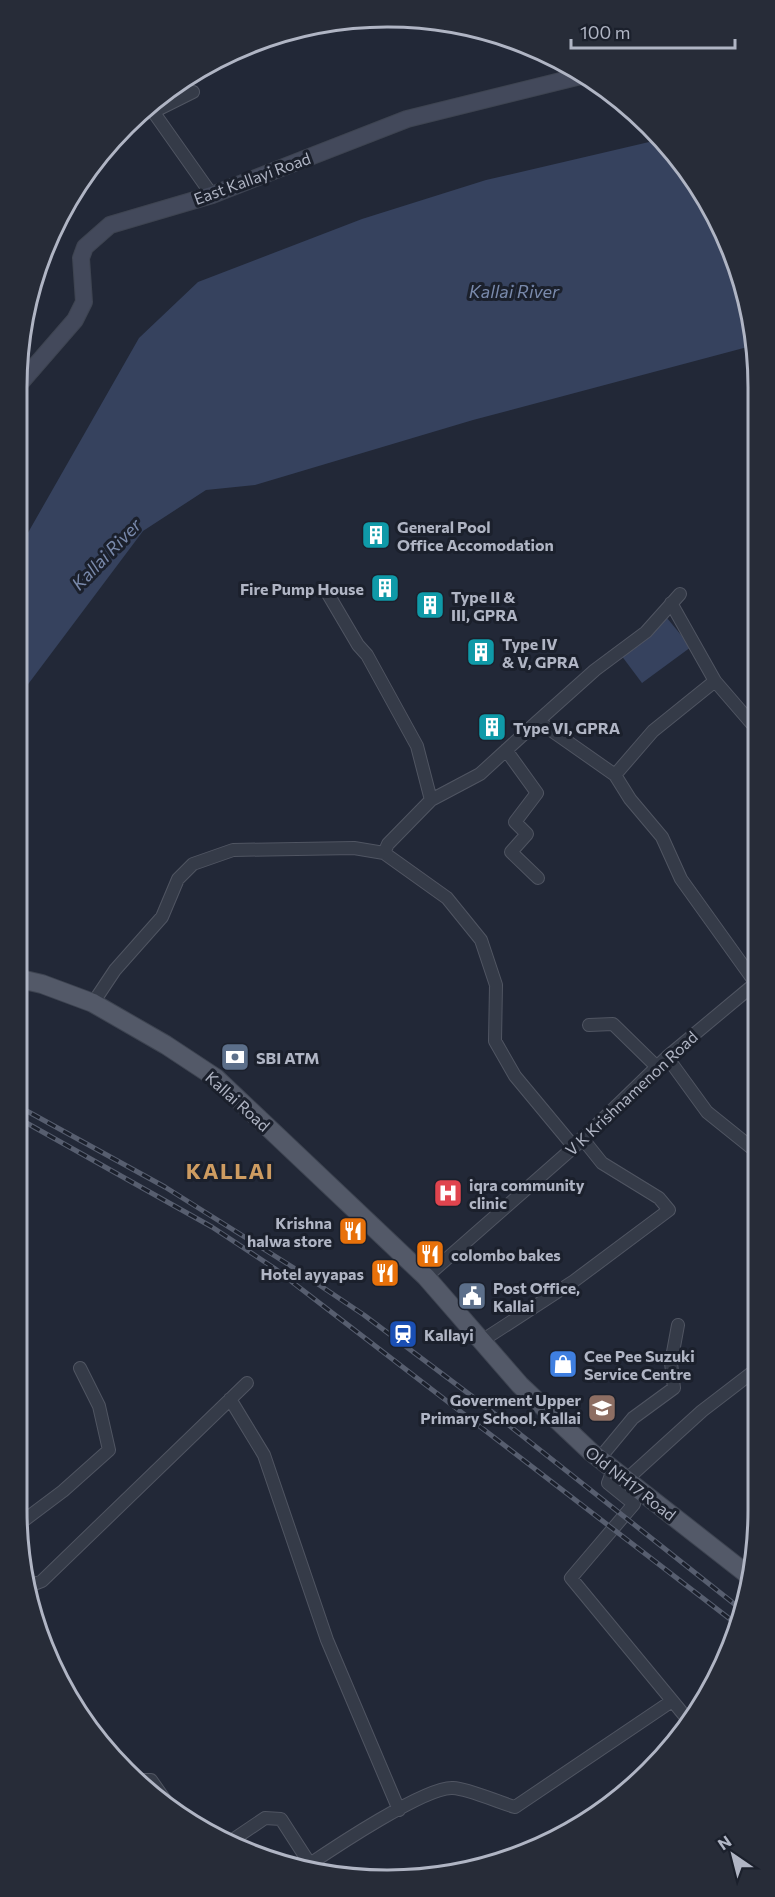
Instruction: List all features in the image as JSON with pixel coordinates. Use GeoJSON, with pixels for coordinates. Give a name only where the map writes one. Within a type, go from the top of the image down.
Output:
{"type":"FeatureCollection","features":[{"type":"Feature","properties":{"kind":"main road","name":"Kallai Road"},"geometry":{"type":"LineString","coordinates":[[27,981],[93,1003],[166,1045],[216,1078],[426,1277]]}},
{"type":"Feature","properties":{"kind":"main road","name":"Old NH17 Road"},"geometry":{"type":"LineString","coordinates":[[426,1277],[520,1385],[613,1469],[743,1571]]}},
{"type":"Feature","properties":{"kind":"street","name":"East Kallayi Road"},"geometry":{"type":"LineString","coordinates":[[28,375],[75,320],[84,302],[81,258],[85,247],[110,225],[212,195],[407,119],[573,78]]}},
{"type":"Feature","properties":{"kind":"street"},"geometry":{"type":"LineString","coordinates":[[160,108],[194,92]]}},
{"type":"Feature","properties":{"kind":"street"},"geometry":{"type":"LineString","coordinates":[[154,113],[212,195]]}},
{"type":"Feature","properties":{"kind":"street"},"geometry":{"type":"LineString","coordinates":[[328,594],[358,645],[367,655],[417,746],[431,800]]}},
{"type":"Feature","properties":{"kind":"street"},"geometry":{"type":"LineString","coordinates":[[384,853],[388,844],[431,800],[480,774],[595,670],[646,632],[675,598],[715,681],[748,719]]}},
{"type":"Feature","properties":{"kind":"street"},"geometry":{"type":"LineString","coordinates":[[615,775],[653,731],[715,681]]}},
{"type":"Feature","properties":{"kind":"street"},"geometry":{"type":"LineString","coordinates":[[538,721],[615,775],[630,799],[662,837],[681,879],[748,971]]}},
{"type":"Feature","properties":{"kind":"street"},"geometry":{"type":"LineString","coordinates":[[506,750],[537,794],[515,822],[527,834],[511,852],[538,878]]}},
{"type":"Feature","properties":{"kind":"street"},"geometry":{"type":"LineString","coordinates":[[93,1003],[115,970],[162,917],[178,879],[193,864],[232,850],[354,848],[384,853],[447,898],[481,940],[496,984],[495,1041],[515,1076],[578,1142],[602,1162],[659,1198],[669,1210],[574,1281],[483,1340]]}},
{"type":"Feature","properties":{"kind":"street","name":"V K Krishnamenon Road"},"geometry":{"type":"LineString","coordinates":[[426,1277],[578,1142],[667,1057],[748,990]]}},
{"type":"Feature","properties":{"kind":"street"},"geometry":{"type":"LineString","coordinates":[[589,1025],[613,1024],[657,1067]]}},
{"type":"Feature","properties":{"kind":"street"},"geometry":{"type":"LineString","coordinates":[[667,1057],[707,1112],[748,1145]]}},
{"type":"Feature","properties":{"kind":"street"},"geometry":{"type":"LineString","coordinates":[[678,1325],[671,1363],[674,1388],[633,1418],[608,1483],[634,1504],[571,1578],[684,1715]]}},
{"type":"Feature","properties":{"kind":"street"},"geometry":{"type":"LineString","coordinates":[[27,1518],[63,1491],[109,1450],[99,1406],[80,1368]]}},
{"type":"Feature","properties":{"kind":"street"},"geometry":{"type":"LineString","coordinates":[[613,1469],[702,1411],[748,1376]]}},
{"type":"Feature","properties":{"kind":"street"},"geometry":{"type":"LineString","coordinates":[[35,1584],[42,1581],[247,1383]]}},
{"type":"Feature","properties":{"kind":"street"},"geometry":{"type":"LineString","coordinates":[[230,1399],[264,1455],[327,1640],[399,1810]]}},
{"type":"Feature","properties":{"kind":"street"},"geometry":{"type":"LineString","coordinates":[[716,1550],[743,1567]]}},
{"type":"Feature","properties":{"kind":"street"},"geometry":{"type":"LineString","coordinates":[[716,1550],[723,1562],[741,1579]]}},
{"type":"Feature","properties":{"kind":"street"},"geometry":{"type":"LineString","coordinates":[[313,1862],[399,1810],[452,1788],[514,1807],[672,1701]]}},
{"type":"Feature","properties":{"kind":"street"},"geometry":{"type":"LineString","coordinates":[[236,1837],[265,1818],[281,1820],[305,1860]]}},
{"type":"Feature","properties":{"kind":"water","name":"Kallai River"},"geometry":{"type":"Polygon","coordinates":[[[651,142],[674,168],[711,228],[736,294],[746,347],[473,420],[255,485],[206,490],[143,531],[27,686],[27,534],[139,338],[198,282],[362,219],[486,180],[651,142]]]}},
{"type":"Feature","properties":{"kind":"water"},"geometry":{"type":"Polygon","coordinates":[[[667,618],[691,647],[642,683],[621,655],[667,618]]]}},
{"type":"Feature","properties":{"kind":"railway"},"geometry":{"type":"LineString","coordinates":[[27,1111],[165,1187],[364,1315],[477,1400],[735,1605]]}},
{"type":"Feature","properties":{"kind":"railway"},"geometry":{"type":"LineString","coordinates":[[27,1123],[212,1227],[274,1268],[731,1620]]}},
{"type":"Feature","properties":{"kind":"place","name":"General Pool Office Accomodation"},"geometry":{"type":"Point","coordinates":[376,535]}},
{"type":"Feature","properties":{"kind":"place","name":"Fire Pump House"},"geometry":{"type":"Point","coordinates":[385,588]}},
{"type":"Feature","properties":{"kind":"place","name":"Type II & III, GPRA"},"geometry":{"type":"Point","coordinates":[430,605]}},
{"type":"Feature","properties":{"kind":"place","name":"Type IV & V, GPRA"},"geometry":{"type":"Point","coordinates":[481,652]}},
{"type":"Feature","properties":{"kind":"place","name":"Type VI, GPRA"},"geometry":{"type":"Point","coordinates":[492,727]}},
{"type":"Feature","properties":{"kind":"place","name":"SBI ATM"},"geometry":{"type":"Point","coordinates":[235,1057]}},
{"type":"Feature","properties":{"kind":"place","name":"iqra community clinic"},"geometry":{"type":"Point","coordinates":[448,1193]}},
{"type":"Feature","properties":{"kind":"place","name":"Krishna halwa store"},"geometry":{"type":"Point","coordinates":[353,1231]}},
{"type":"Feature","properties":{"kind":"place","name":"colombo bakes"},"geometry":{"type":"Point","coordinates":[430,1254]}},
{"type":"Feature","properties":{"kind":"place","name":"Hotel ayyapas"},"geometry":{"type":"Point","coordinates":[385,1273]}},
{"type":"Feature","properties":{"kind":"place","name":"Post Office, Kallai"},"geometry":{"type":"Point","coordinates":[472,1296]}},
{"type":"Feature","properties":{"kind":"place","name":"Kallayi"},"geometry":{"type":"Point","coordinates":[403,1334]}},
{"type":"Feature","properties":{"kind":"place","name":"Cee Pee Suzuki Service Centre"},"geometry":{"type":"Point","coordinates":[563,1364]}},
{"type":"Feature","properties":{"kind":"place","name":"Goverment Upper Primary School, Kallai"},"geometry":{"type":"Point","coordinates":[602,1408]}},
{"type":"Feature","properties":{"kind":"district","name":"KALLAI"},"geometry":{"type":"Point","coordinates":[230,1170]}}]}
